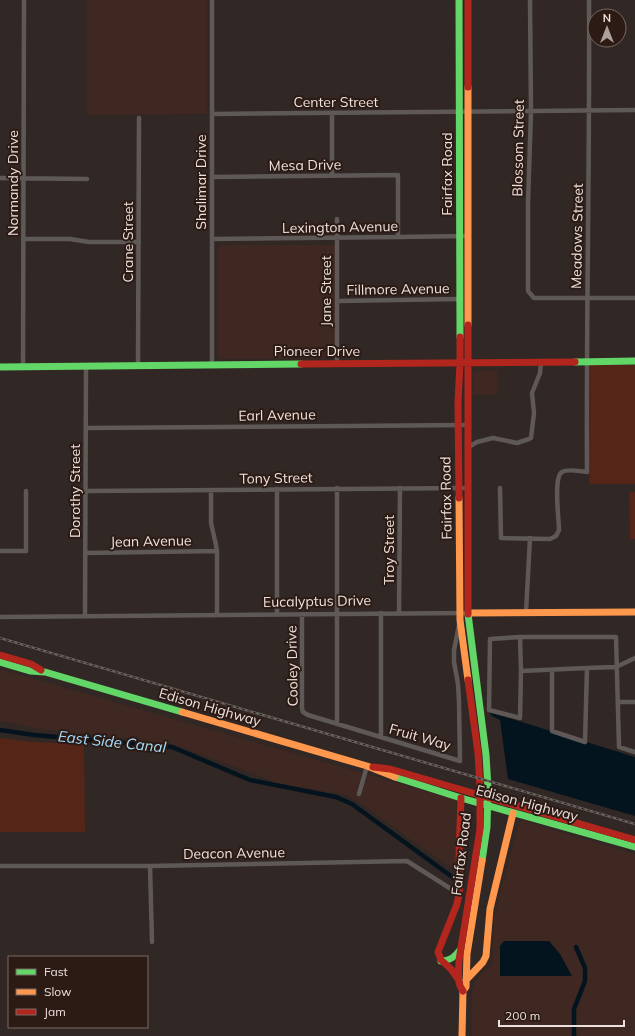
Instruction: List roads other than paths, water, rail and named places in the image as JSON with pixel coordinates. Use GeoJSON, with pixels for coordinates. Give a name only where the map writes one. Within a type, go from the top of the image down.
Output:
{"type":"FeatureCollection","features":[{"type":"Feature","properties":{"kind":"main road","name":"Fairfax Road"},"geometry":{"type":"LineString","coordinates":[[459,0],[460,363],[458,425],[462,615],[482,754],[480,788],[483,821],[487,828],[466,957],[466,986],[463,991],[462,1036]]}},
{"type":"Feature","properties":{"kind":"main road","name":"Fairfax Road"},"geometry":{"type":"LineString","coordinates":[[462,615],[467,488],[468,0]]}},
{"type":"Feature","properties":{"kind":"main road","name":"Pioneer Drive"},"geometry":{"type":"LineString","coordinates":[[0,366],[635,361]]}},
{"type":"Feature","properties":{"kind":"main road","name":"Eucalyptus Drive"},"geometry":{"type":"LineString","coordinates":[[462,615],[526,612],[635,612]]}},
{"type":"Feature","properties":{"kind":"main road","name":"Edison Highway"},"geometry":{"type":"LineString","coordinates":[[0,655],[31,664],[45,672]]}},
{"type":"Feature","properties":{"kind":"main road","name":"Edison Highway"},"geometry":{"type":"LineString","coordinates":[[0,662],[30,670],[45,672],[367,766],[387,775],[462,798],[635,847]]}},
{"type":"Feature","properties":{"kind":"main road","name":"Edison Highway"},"geometry":{"type":"LineString","coordinates":[[367,766],[390,769],[635,840]]}},
{"type":"Feature","properties":{"kind":"main road"},"geometry":{"type":"LineString","coordinates":[[458,979],[450,968],[443,964],[438,952],[457,904],[459,894],[459,855],[462,798]]}},
{"type":"Feature","properties":{"kind":"main road"},"geometry":{"type":"LineString","coordinates":[[466,980],[486,956],[490,909],[513,813]]}},
{"type":"Feature","properties":{"kind":"main road","name":"Fairfax Road"},"geometry":{"type":"LineString","coordinates":[[463,991],[459,987],[459,960],[480,829],[483,821]]}},
{"type":"Feature","properties":{"kind":"main road"},"geometry":{"type":"LineString","coordinates":[[441,961],[453,959],[461,949]]}},
{"type":"Feature","properties":{"kind":"main road"},"geometry":{"type":"LineString","coordinates":[[466,957],[480,964]]}},
{"type":"Feature","properties":{"kind":"street","name":"Normandy Drive"},"geometry":{"type":"LineString","coordinates":[[23,366],[24,0]]}},
{"type":"Feature","properties":{"kind":"street","name":"Shalimar Drive"},"geometry":{"type":"LineString","coordinates":[[212,0],[212,365]]}},
{"type":"Feature","properties":{"kind":"street","name":"Blossom Street"},"geometry":{"type":"LineString","coordinates":[[530,0],[531,111],[528,203],[528,291],[534,298],[587,298]]}},
{"type":"Feature","properties":{"kind":"street","name":"Meadows Street"},"geometry":{"type":"LineString","coordinates":[[530,538],[550,539],[556,536],[559,530],[557,484],[558,477],[562,471],[574,470],[587,472],[586,362],[590,110],[589,0]]}},
{"type":"Feature","properties":{"kind":"street","name":"Center Street"},"geometry":{"type":"LineString","coordinates":[[212,114],[635,110]]}},
{"type":"Feature","properties":{"kind":"street"},"geometry":{"type":"LineString","coordinates":[[332,113],[332,175]]}},
{"type":"Feature","properties":{"kind":"street","name":"Crane Street"},"geometry":{"type":"LineString","coordinates":[[138,365],[139,118]]}},
{"type":"Feature","properties":{"kind":"street","name":"Mesa Drive"},"geometry":{"type":"LineString","coordinates":[[212,177],[398,175],[398,238]]}},
{"type":"Feature","properties":{"kind":"street"},"geometry":{"type":"LineString","coordinates":[[0,178],[87,179]]}},
{"type":"Feature","properties":{"kind":"street","name":"Jane Street"},"geometry":{"type":"LineString","coordinates":[[337,363],[338,219]]}},
{"type":"Feature","properties":{"kind":"street","name":"Lexington Avenue"},"geometry":{"type":"LineString","coordinates":[[212,239],[468,236]]}},
{"type":"Feature","properties":{"kind":"street"},"geometry":{"type":"LineString","coordinates":[[24,239],[70,239],[89,242],[139,242]]}},
{"type":"Feature","properties":{"kind":"street"},"geometry":{"type":"LineString","coordinates":[[587,298],[635,298]]}},
{"type":"Feature","properties":{"kind":"street","name":"Fillmore Avenue"},"geometry":{"type":"LineString","coordinates":[[337,301],[460,299]]}},
{"type":"Feature","properties":{"kind":"street"},"geometry":{"type":"LineString","coordinates":[[467,448],[477,442],[493,438],[517,443],[531,438],[534,413],[532,394],[540,373],[541,362]]}},
{"type":"Feature","properties":{"kind":"street","name":"Dorothy Street"},"geometry":{"type":"LineString","coordinates":[[85,616],[86,366]]}},
{"type":"Feature","properties":{"kind":"street","name":"Earl Avenue"},"geometry":{"type":"LineString","coordinates":[[86,428],[467,425]]}},
{"type":"Feature","properties":{"kind":"street"},"geometry":{"type":"LineString","coordinates":[[337,488],[337,724]]}},
{"type":"Feature","properties":{"kind":"street","name":"Troy Street"},"geometry":{"type":"LineString","coordinates":[[400,488],[400,613]]}},
{"type":"Feature","properties":{"kind":"street","name":"Tony Street"},"geometry":{"type":"LineString","coordinates":[[86,491],[467,488]]}},
{"type":"Feature","properties":{"kind":"street"},"geometry":{"type":"LineString","coordinates":[[500,488],[501,538],[530,538],[526,612]]}},
{"type":"Feature","properties":{"kind":"street"},"geometry":{"type":"LineString","coordinates":[[277,489],[277,614]]}},
{"type":"Feature","properties":{"kind":"street"},"geometry":{"type":"LineString","coordinates":[[211,490],[211,523],[217,551],[217,615]]}},
{"type":"Feature","properties":{"kind":"street"},"geometry":{"type":"LineString","coordinates":[[0,551],[26,551],[26,491]]}},
{"type":"Feature","properties":{"kind":"street","name":"Jean Avenue"},"geometry":{"type":"LineString","coordinates":[[86,553],[217,551]]}},
{"type":"Feature","properties":{"kind":"street"},"geometry":{"type":"LineString","coordinates":[[381,613],[381,737]]}},
{"type":"Feature","properties":{"kind":"street","name":"Eucalyptus Drive"},"geometry":{"type":"LineString","coordinates":[[0,617],[381,613],[462,615]]}},
{"type":"Feature","properties":{"kind":"street","name":"Cooley Drive"},"geometry":{"type":"LineString","coordinates":[[302,614],[302,708],[303,712],[308,715]]}},
{"type":"Feature","properties":{"kind":"street","name":"Fruit Way"},"geometry":{"type":"LineString","coordinates":[[308,715],[460,760],[459,701],[454,650],[462,615]]}},
{"type":"Feature","properties":{"kind":"street"},"geometry":{"type":"LineString","coordinates":[[520,637],[520,718],[489,710],[490,639],[520,637],[616,637],[619,747],[635,752]]}},
{"type":"Feature","properties":{"kind":"street"},"geometry":{"type":"LineString","coordinates":[[521,671],[616,668],[635,658]]}},
{"type":"Feature","properties":{"kind":"street"},"geometry":{"type":"LineString","coordinates":[[552,670],[552,731],[585,742],[587,668]]}},
{"type":"Feature","properties":{"kind":"street"},"geometry":{"type":"LineString","coordinates":[[618,702],[635,702]]}},
{"type":"Feature","properties":{"kind":"street"},"geometry":{"type":"LineString","coordinates":[[359,794],[367,766]]}},
{"type":"Feature","properties":{"kind":"street","name":"Deacon Avenue"},"geometry":{"type":"LineString","coordinates":[[0,866],[150,866],[407,861],[459,894]]}},
{"type":"Feature","properties":{"kind":"street"},"geometry":{"type":"LineString","coordinates":[[150,866],[152,942]]}},
{"type":"Feature","properties":{"kind":"water"},"geometry":{"type":"Polygon","coordinates":[[[489,712],[635,757],[635,816],[508,779],[500,720],[492,716],[489,712]]]}},
{"type":"Feature","properties":{"kind":"water"},"geometry":{"type":"Polygon","coordinates":[[[504,941],[549,941],[560,954],[572,976],[500,976],[500,946],[504,941]]]}},
{"type":"Feature","properties":{"kind":"waterway","name":"East Side Canal"},"geometry":{"type":"LineString","coordinates":[[0,730],[34,735],[172,747],[250,780],[336,797],[352,804],[455,879]]}},
{"type":"Feature","properties":{"kind":"waterway","name":"East Side Canal"},"geometry":{"type":"LineString","coordinates":[[574,1036],[574,1009],[585,981],[585,968],[576,947]]}},
{"type":"Feature","properties":{"kind":"railway"},"geometry":{"type":"LineString","coordinates":[[0,638],[635,824]]}}]}
